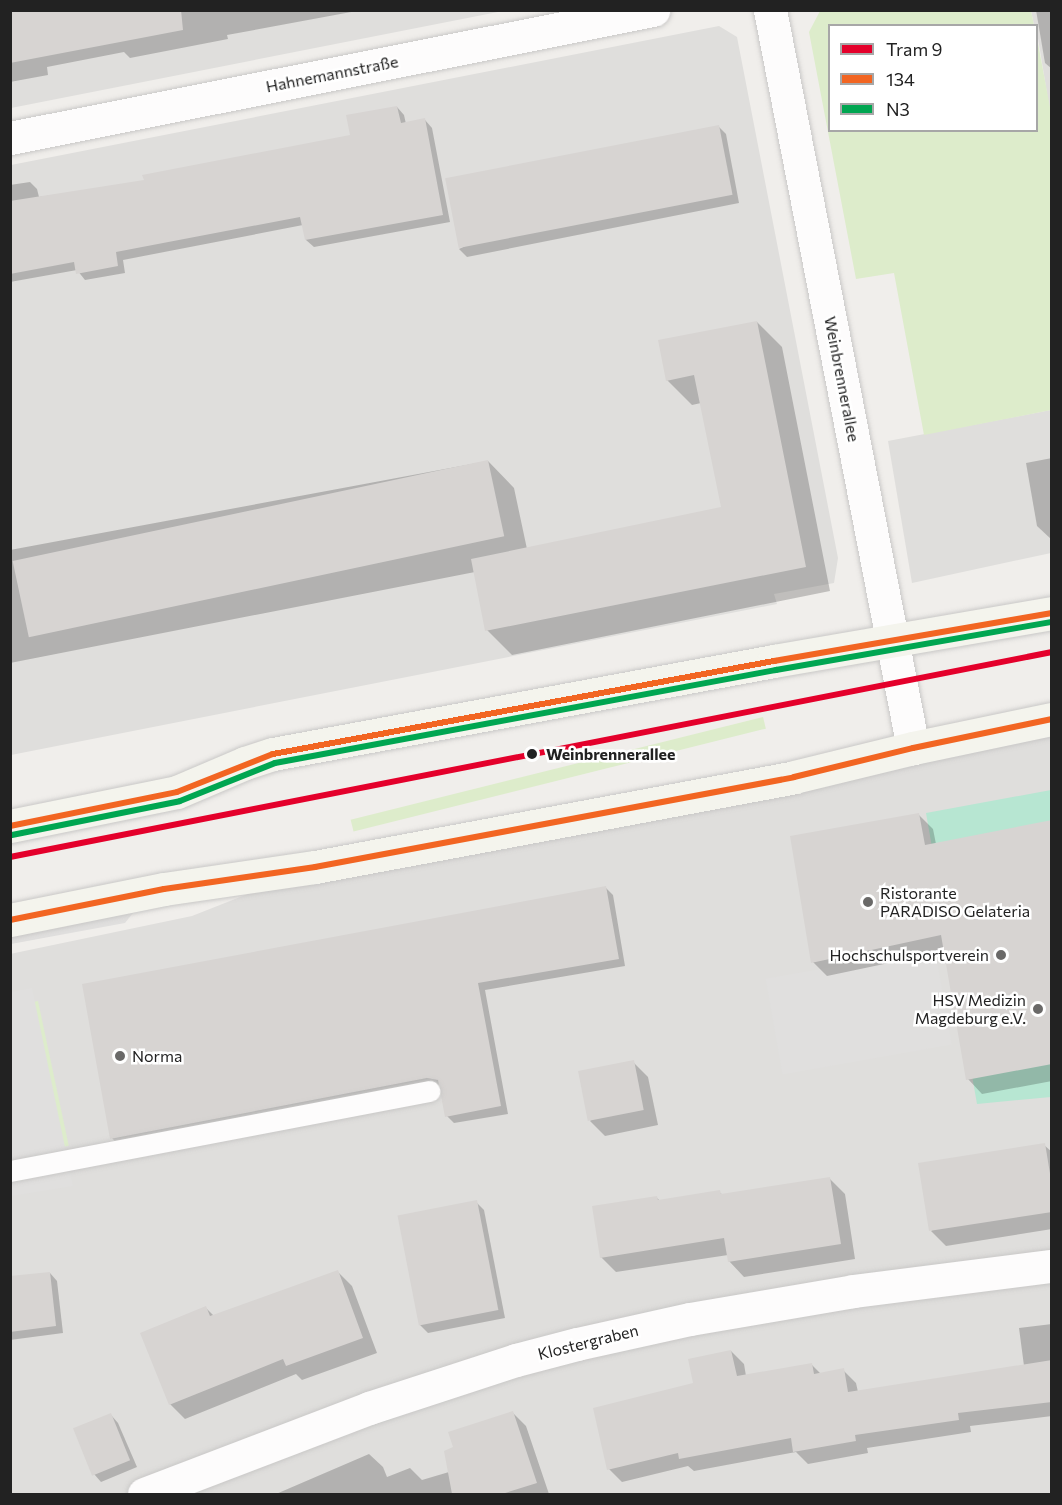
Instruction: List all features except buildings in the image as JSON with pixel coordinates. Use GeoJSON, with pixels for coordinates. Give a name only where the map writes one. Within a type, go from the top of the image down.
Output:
{"type":"FeatureCollection","features":[{"type":"Feature","properties":{"kind":"main road"},"geometry":{"type":"LineString","coordinates":[[10,826],[177,792],[273,754],[890,640],[1052,614]]}},
{"type":"Feature","properties":{"kind":"main road"},"geometry":{"type":"LineString","coordinates":[[10,920],[164,889],[327,865],[794,777],[913,748],[1052,719]]}},
{"type":"Feature","properties":{"kind":"street","name":"Hahnemannstraße"},"geometry":{"type":"LineString","coordinates":[[10,138],[653,10]]}},
{"type":"Feature","properties":{"kind":"street","name":"Weinbrennerallee"},"geometry":{"type":"LineString","coordinates":[[770,10],[890,640],[913,748]]}},
{"type":"Feature","properties":{"kind":"street","name":"Klostergraben"},"geometry":{"type":"LineString","coordinates":[[144,1494],[369,1408],[516,1360],[577,1344],[690,1318],[831,1295],[1052,1266]]}},
{"type":"Feature","properties":{"kind":"lane"},"geometry":{"type":"LineString","coordinates":[[10,1172],[429,1091]]}},
{"type":"Feature","properties":{"kind":"shaded area"},"geometry":{"type":"Polygon","coordinates":[[[11,11],[503,11],[11,108],[11,11]]]}},
{"type":"Feature","properties":{"kind":"shaded area"},"geometry":{"type":"Polygon","coordinates":[[[1031,11],[1051,11],[1051,118],[1038,38],[1038,24],[1034,24],[1031,11]]]}},
{"type":"Feature","properties":{"kind":"shaded area"},"geometry":{"type":"Polygon","coordinates":[[[719,26],[737,37],[838,558],[834,583],[774,594],[777,604],[11,755],[11,165],[719,26]]]}},
{"type":"Feature","properties":{"kind":"shaded area"},"geometry":{"type":"Polygon","coordinates":[[[1051,410],[1051,553],[912,583],[888,441],[1051,410]]]}},
{"type":"Feature","properties":{"kind":"shaded area"},"geometry":{"type":"Polygon","coordinates":[[[1051,719],[1051,1494],[11,1494],[10,954],[192,916],[316,867],[1051,719]]]}},
{"type":"Feature","properties":{"kind":"shaded area"},"geometry":{"type":"Polygon","coordinates":[[[140,904],[125,923],[11,944],[11,930],[140,904]]]}},
{"type":"Feature","properties":{"kind":"shaded area"},"geometry":{"type":"Polygon","coordinates":[[[935,949],[952,1045],[782,1074],[766,979],[935,949]]]}},
{"type":"Feature","properties":{"kind":"shaded area"},"geometry":{"type":"Polygon","coordinates":[[[32,988],[73,1186],[11,1196],[11,992],[32,988]]]}},
{"type":"Feature","properties":{"kind":"green space"},"geometry":{"type":"Polygon","coordinates":[[[820,11],[1031,11],[1034,24],[828,24],[828,132],[809,32],[820,11]]]}},
{"type":"Feature","properties":{"kind":"green space"},"geometry":{"type":"Polygon","coordinates":[[[1038,43],[1052,118],[1051,410],[924,435],[894,273],[856,279],[828,132],[1038,132],[1038,43]]]}},
{"type":"Feature","properties":{"kind":"green space"},"geometry":{"type":"Polygon","coordinates":[[[763,717],[766,729],[354,831],[351,820],[763,717]]]}},
{"type":"Feature","properties":{"kind":"green space","name":"Hochschulsportverein"},"geometry":{"type":"Polygon","coordinates":[[[1051,790],[1051,1097],[977,1104],[926,813],[1051,790]]]}},
{"type":"Feature","properties":{"kind":"green space"},"geometry":{"type":"Polygon","coordinates":[[[38,1001],[69,1146],[56,1148],[25,1004],[38,1001]]]}},
{"type":"Feature","properties":{"kind":"tram line","name":"9"},"geometry":{"type":"LineString","coordinates":[[10,857],[1052,652]]}},
{"type":"Feature","properties":{"kind":"transit line","name":"134"},"geometry":{"type":"LineString","coordinates":[[10,826],[177,792],[273,754],[774,661],[1052,613]]}},
{"type":"Feature","properties":{"kind":"transit line","name":"N3"},"geometry":{"type":"LineString","coordinates":[[12,835],[180,801],[275,763],[776,670],[1052,622]]}},
{"type":"Feature","properties":{"kind":"transit line","name":"134"},"geometry":{"type":"LineString","coordinates":[[10,920],[164,889],[315,867],[794,777],[913,748],[1052,719]]}},
{"type":"Feature","properties":{"kind":"place","name":"Weinbrennerallee"},"geometry":{"type":"Point","coordinates":[532,754]}},
{"type":"Feature","properties":{"kind":"place","name":"Ristorante PARADISO Gelateria"},"geometry":{"type":"Point","coordinates":[868,902]}},
{"type":"Feature","properties":{"kind":"place","name":"Hochschulsportverein"},"geometry":{"type":"Point","coordinates":[1001,955]}},
{"type":"Feature","properties":{"kind":"place","name":"HSV Medizin Magdeburg e.V."},"geometry":{"type":"Point","coordinates":[1038,1009]}},
{"type":"Feature","properties":{"kind":"place","name":"Norma"},"geometry":{"type":"Point","coordinates":[120,1056]}}]}
